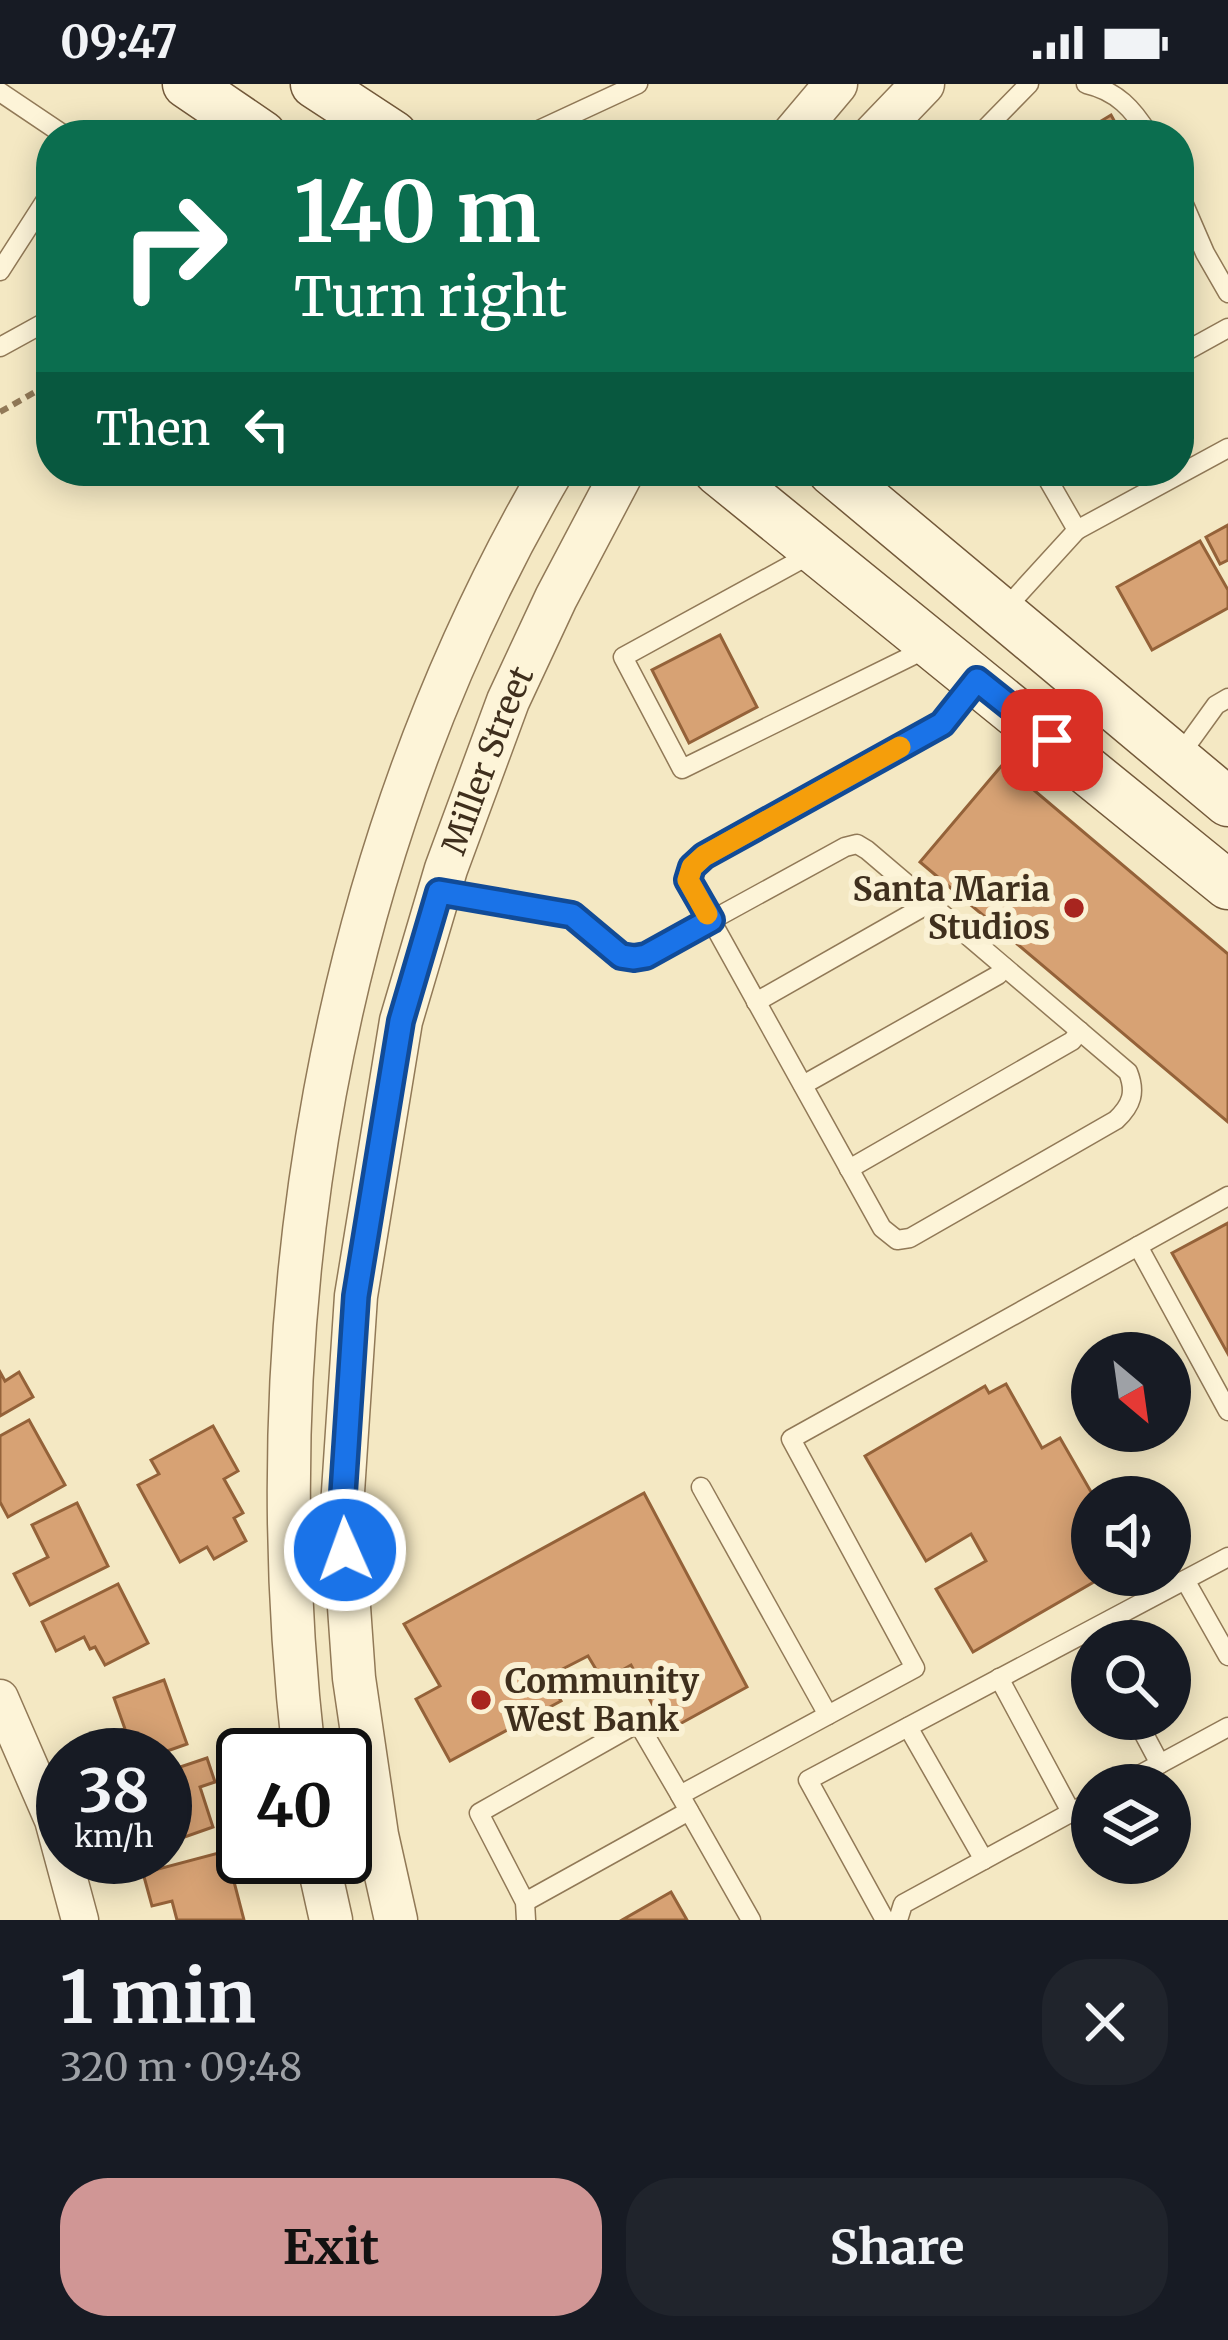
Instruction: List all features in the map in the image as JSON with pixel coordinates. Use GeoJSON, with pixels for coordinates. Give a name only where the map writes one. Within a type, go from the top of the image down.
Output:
{"type":"FeatureCollection","features":[{"type":"Feature","properties":{"kind":"main road"},"geometry":{"type":"LineString","coordinates":[[187,84],[240,120]]}},
{"type":"Feature","properties":{"kind":"main road"},"geometry":{"type":"LineString","coordinates":[[315,84],[370,120]]}},
{"type":"Feature","properties":{"kind":"main road"},"geometry":{"type":"LineString","coordinates":[[737,486],[1228,886]]}},
{"type":"Feature","properties":{"kind":"main road"},"geometry":{"type":"LineString","coordinates":[[857,486],[1228,802]]}},
{"type":"Feature","properties":{"kind":"street"},"geometry":{"type":"LineString","coordinates":[[806,120],[836,84]]}},
{"type":"Feature","properties":{"kind":"street"},"geometry":{"type":"LineString","coordinates":[[888,120],[923,84]]}},
{"type":"Feature","properties":{"kind":"street","name":"Miller Street"},"geometry":{"type":"LineString","coordinates":[[301,1728],[289,1516],[296,1287],[341,1013],[379,860],[459,653],[544,486]]}},
{"type":"Feature","properties":{"kind":"street","name":"Miller Street"},"geometry":{"type":"LineString","coordinates":[[396,1920],[376,1835],[354,1678],[342,1508],[356,1296],[401,1021],[439,892],[508,701],[615,486]]}},
{"type":"Feature","properties":{"kind":"street"},"geometry":{"type":"LineString","coordinates":[[0,1698],[53,1820],[80,1920]]}},
{"type":"Feature","properties":{"kind":"street"},"geometry":{"type":"LineString","coordinates":[[323,1884],[332,1920]]}},
{"type":"Feature","properties":{"kind":"lane"},"geometry":{"type":"LineString","coordinates":[[560,120],[638,84]]}},
{"type":"Feature","properties":{"kind":"lane"},"geometry":{"type":"LineString","coordinates":[[994,120],[1029,84]]}},
{"type":"Feature","properties":{"kind":"lane"},"geometry":{"type":"LineString","coordinates":[[1086,84],[1132,106],[1140,120]]}},
{"type":"Feature","properties":{"kind":"lane"},"geometry":{"type":"LineString","coordinates":[[0,93],[41,120]]}},
{"type":"Feature","properties":{"kind":"lane"},"geometry":{"type":"LineString","coordinates":[[0,272],[36,216]]}},
{"type":"Feature","properties":{"kind":"lane"},"geometry":{"type":"LineString","coordinates":[[1194,228],[1228,293]]}},
{"type":"Feature","properties":{"kind":"lane"},"geometry":{"type":"LineString","coordinates":[[0,347],[36,327]]}},
{"type":"Feature","properties":{"kind":"lane"},"geometry":{"type":"LineString","coordinates":[[1194,347],[1228,328]]}},
{"type":"Feature","properties":{"kind":"lane"},"geometry":{"type":"LineString","coordinates":[[1194,466],[1228,448]]}},
{"type":"Feature","properties":{"kind":"lane"},"geometry":{"type":"LineString","coordinates":[[1052,486],[1077,530]]}},
{"type":"Feature","properties":{"kind":"lane"},"geometry":{"type":"LineString","coordinates":[[1002,613],[1077,530],[1158,486]]}},
{"type":"Feature","properties":{"kind":"lane"},"geometry":{"type":"LineString","coordinates":[[818,550],[623,657],[682,769],[934,645]]}},
{"type":"Feature","properties":{"kind":"lane"},"geometry":{"type":"LineString","coordinates":[[439,892],[572,915],[621,956],[634,958],[646,956],[711,920],[857,844],[1080,1031],[1127,1072],[1133,1084],[1132,1100],[1116,1120],[910,1238],[897,1240],[882,1228],[711,920],[688,880],[692,867],[704,856],[942,724],[977,680]]}},
{"type":"Feature","properties":{"kind":"lane"},"geometry":{"type":"LineString","coordinates":[[1177,759],[1216,705],[1228,698]]}},
{"type":"Feature","properties":{"kind":"lane"},"geometry":{"type":"LineString","coordinates":[[756,1002],[930,903]]}},
{"type":"Feature","properties":{"kind":"lane"},"geometry":{"type":"LineString","coordinates":[[802,1085],[998,975],[1004,967]]}},
{"type":"Feature","properties":{"kind":"lane"},"geometry":{"type":"LineString","coordinates":[[849,1169],[1072,1041],[1080,1031]]}},
{"type":"Feature","properties":{"kind":"lane"},"geometry":{"type":"LineString","coordinates":[[752,1920],[684,1803],[638,1723],[479,1813],[525,1911],[684,1803],[915,1668],[791,1438],[1228,1196]]}},
{"type":"Feature","properties":{"kind":"lane"},"geometry":{"type":"LineString","coordinates":[[1138,1246],[1228,1411]]}},
{"type":"Feature","properties":{"kind":"lane"},"geometry":{"type":"LineString","coordinates":[[700,1487],[828,1715]]}},
{"type":"Feature","properties":{"kind":"lane"},"geometry":{"type":"LineString","coordinates":[[1191,1577],[1228,1557]]}},
{"type":"Feature","properties":{"kind":"lane"},"geometry":{"type":"LineString","coordinates":[[1191,1591],[1228,1656]]}},
{"type":"Feature","properties":{"kind":"lane"},"geometry":{"type":"LineString","coordinates":[[1117,1620],[1158,1596]]}},
{"type":"Feature","properties":{"kind":"lane"},"geometry":{"type":"LineString","coordinates":[[885,1920],[808,1780],[1071,1645]]}},
{"type":"Feature","properties":{"kind":"lane"},"geometry":{"type":"LineString","coordinates":[[898,1920],[903,1904],[1071,1812],[999,1678]]}},
{"type":"Feature","properties":{"kind":"lane"},"geometry":{"type":"LineString","coordinates":[[908,1727],[984,1860]]}},
{"type":"Feature","properties":{"kind":"lane"},"geometry":{"type":"LineString","coordinates":[[1147,1740],[1160,1764],[1228,1727]]}},
{"type":"Feature","properties":{"kind":"path"},"geometry":{"type":"LineString","coordinates":[[0,412],[36,392]]}},
{"type":"Feature","properties":{"kind":"building"},"geometry":{"type":"Polygon","coordinates":[[[1228,525],[1228,560],[1220,564],[1206,537],[1228,525]]]}},
{"type":"Feature","properties":{"kind":"building"},"geometry":{"type":"Polygon","coordinates":[[[1200,541],[1228,590],[1228,608],[1152,650],[1117,587],[1200,541]]]}},
{"type":"Feature","properties":{"kind":"building"},"geometry":{"type":"Polygon","coordinates":[[[720,635],[757,707],[689,743],[652,670],[720,635]]]}},
{"type":"Feature","properties":{"kind":"building","name":"Santa Maria Studios"},"geometry":{"type":"Polygon","coordinates":[[[1003,764],[1228,954],[1228,1122],[920,862],[1003,764]]]}},
{"type":"Feature","properties":{"kind":"building"},"geometry":{"type":"Polygon","coordinates":[[[1228,1223],[1228,1354],[1172,1253],[1228,1223]]]}},
{"type":"Feature","properties":{"kind":"building"},"geometry":{"type":"Polygon","coordinates":[[[0,1372],[5,1381],[19,1372],[33,1397],[0,1416],[0,1372]]]}},
{"type":"Feature","properties":{"kind":"building"},"geometry":{"type":"Polygon","coordinates":[[[1006,1384],[1042,1448],[1060,1438],[1082,1476],[1071,1476],[1071,1595],[973,1652],[936,1589],[986,1561],[971,1534],[926,1561],[865,1456],[985,1386],[989,1393],[1006,1384]]]}},
{"type":"Feature","properties":{"kind":"building"},"geometry":{"type":"Polygon","coordinates":[[[29,1420],[65,1485],[8,1517],[0,1502],[0,1436],[29,1420]]]}},
{"type":"Feature","properties":{"kind":"building"},"geometry":{"type":"Polygon","coordinates":[[[213,1426],[238,1471],[224,1479],[243,1513],[234,1518],[246,1541],[214,1559],[207,1547],[180,1562],[138,1485],[159,1474],[151,1460],[213,1426]]]}},
{"type":"Feature","properties":{"kind":"building"},"geometry":{"type":"Polygon","coordinates":[[[644,1493],[747,1687],[667,1731],[631,1665],[603,1681],[588,1656],[547,1677],[561,1701],[450,1761],[416,1699],[440,1686],[404,1624],[644,1493]]]}},
{"type":"Feature","properties":{"kind":"building"},"geometry":{"type":"Polygon","coordinates":[[[77,1503],[108,1566],[30,1605],[14,1574],[48,1557],[32,1525],[77,1503]]]}},
{"type":"Feature","properties":{"kind":"building"},"geometry":{"type":"Polygon","coordinates":[[[118,1584],[148,1643],[105,1665],[84,1637],[56,1651],[42,1622],[118,1584]]]}},
{"type":"Feature","properties":{"kind":"building"},"geometry":{"type":"Polygon","coordinates":[[[164,1680],[181,1728],[125,1728],[114,1698],[164,1680]]]}},
{"type":"Feature","properties":{"kind":"building"},"geometry":{"type":"Polygon","coordinates":[[[207,1758],[215,1782],[200,1787],[213,1827],[192,1834],[192,1763],[207,1758]]]}},
{"type":"Feature","properties":{"kind":"building"},"geometry":{"type":"Polygon","coordinates":[[[216,1854],[216,1884],[235,1884],[244,1920],[177,1920],[172,1901],[152,1906],[146,1884],[192,1884],[192,1860],[216,1854]]]}},
{"type":"Feature","properties":{"kind":"building"},"geometry":{"type":"Polygon","coordinates":[[[671,1892],[687,1920],[622,1920],[671,1892]]]}},
{"type":"Feature","properties":{"kind":"slow traffic"},"geometry":{"type":"LineString","coordinates":[[707,914],[688,880],[692,867],[704,856],[900,747]]}},
{"type":"Feature","properties":{"kind":"place","name":"Santa Maria Studios"},"geometry":{"type":"Point","coordinates":[1074,908]}},
{"type":"Feature","properties":{"kind":"place","name":"Community West Bank"},"geometry":{"type":"Point","coordinates":[481,1700]}},
{"type":"Feature","properties":{"kind":"route"},"geometry":{"type":"LineString","coordinates":[[345,1550],[342,1508],[356,1296],[401,1021],[439,892],[572,915],[621,956],[646,956],[711,920],[688,880],[692,867],[704,856],[942,724],[977,680],[1052,740]]}}]}
